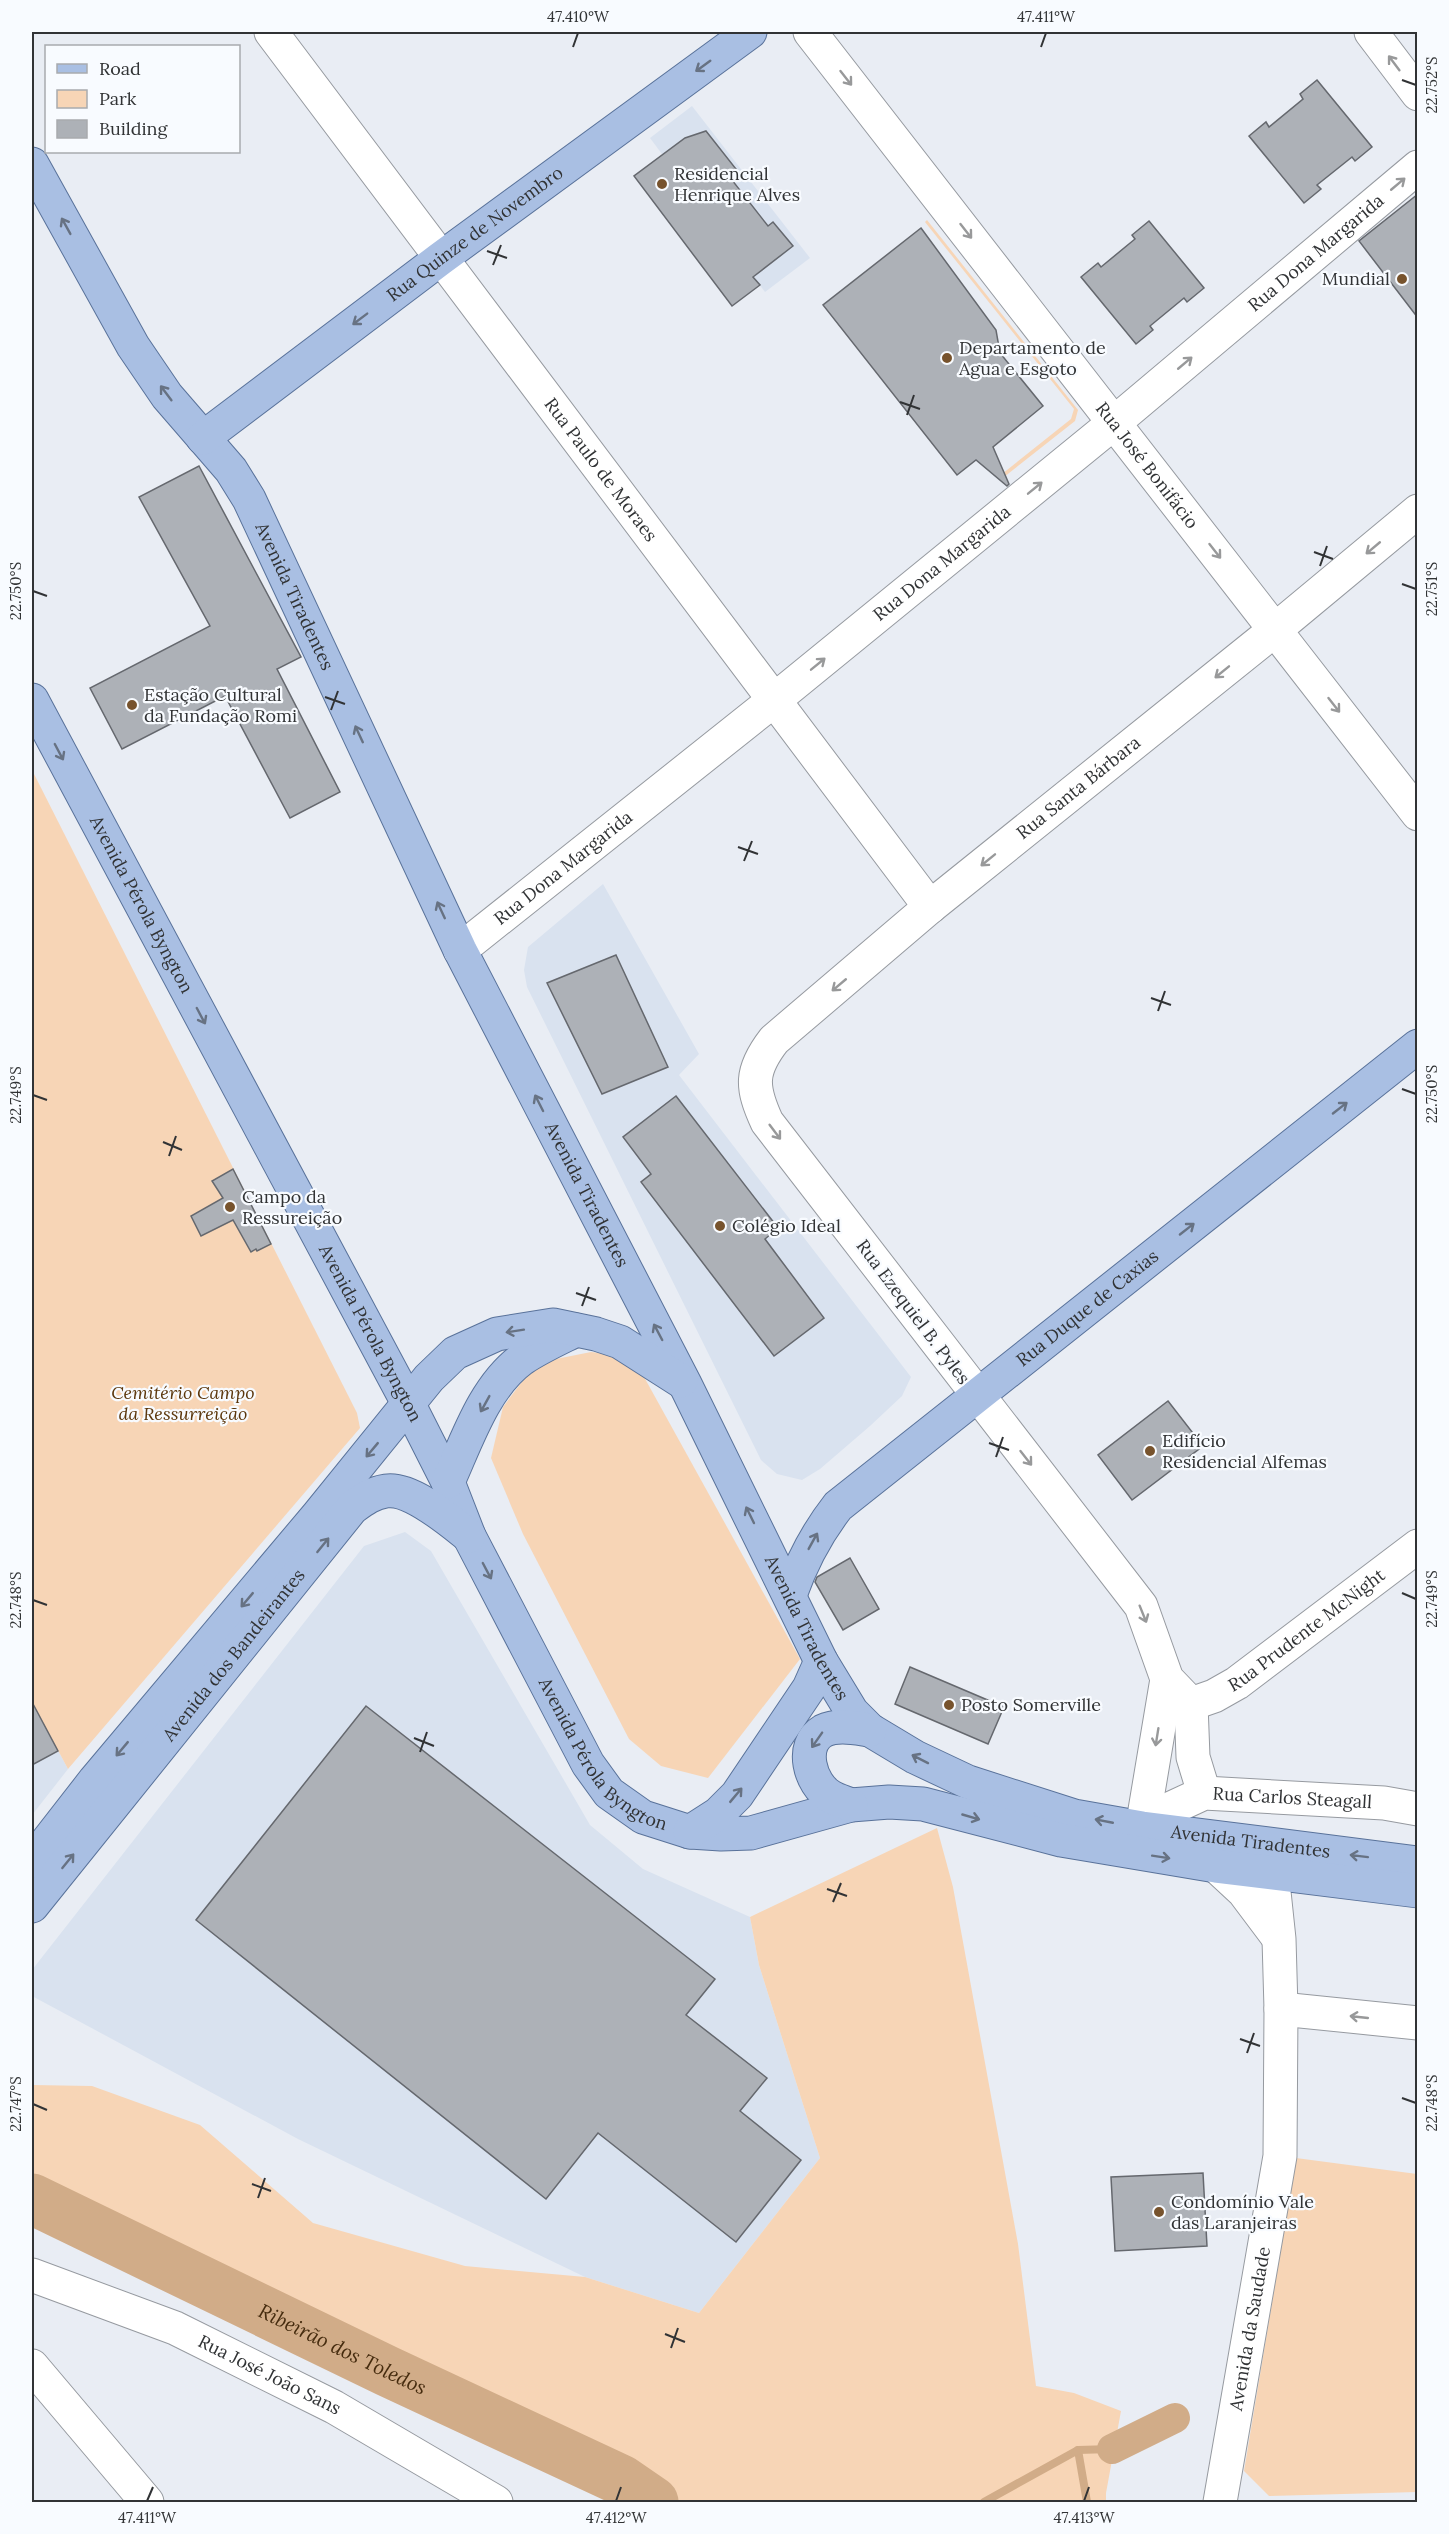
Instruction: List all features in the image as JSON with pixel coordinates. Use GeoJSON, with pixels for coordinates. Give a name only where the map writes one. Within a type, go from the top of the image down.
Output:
{"type":"FeatureCollection","features":[{"type":"Feature","properties":{"kind":"main road","name":"Rua Quinze de Novembro"},"geometry":{"type":"LineString","coordinates":[[203,438],[440,259],[750,32]]}},
{"type":"Feature","properties":{"kind":"main road","name":"Avenida Tiradentes"},"geometry":{"type":"LineString","coordinates":[[32,164],[133,346],[168,396],[231,470],[249,499],[460,950],[685,1384],[821,1661],[852,1712],[870,1730],[915,1757],[968,1782],[1074,1816],[1142,1828],[1418,1863]]}},
{"type":"Feature","properties":{"kind":"main road","name":"Avenida Pérola Byngton"},"geometry":{"type":"LineString","coordinates":[[32,700],[409,1405],[448,1482],[469,1536],[588,1764],[609,1793],[643,1817],[690,1832]]}},
{"type":"Feature","properties":{"kind":"main road","name":"Rua Duque de Caxias"},"geometry":{"type":"LineString","coordinates":[[790,1595],[803,1558],[820,1529],[838,1506],[1418,1046]]}},
{"type":"Feature","properties":{"kind":"main road","name":"Avenida dos Bandeirantes"},"geometry":{"type":"LineString","coordinates":[[32,1861],[95,1780],[409,1405],[429,1378],[455,1353],[497,1334],[553,1325],[577,1329],[620,1342],[645,1356],[685,1384]]}},
{"type":"Feature","properties":{"kind":"main road"},"geometry":{"type":"LineString","coordinates":[[448,1482],[474,1425],[497,1383],[522,1359],[577,1329]]}},
{"type":"Feature","properties":{"kind":"main road","name":"Avenida dos Bandeirantes"},"geometry":{"type":"LineString","coordinates":[[32,1906],[352,1508],[368,1496],[389,1490],[409,1496],[430,1507],[469,1536]]}},
{"type":"Feature","properties":{"kind":"main road"},"geometry":{"type":"LineString","coordinates":[[690,1832],[718,1814],[737,1795],[809,1688],[821,1661]]}},
{"type":"Feature","properties":{"kind":"main road"},"geometry":{"type":"LineString","coordinates":[[851,1805],[828,1795],[816,1781],[809,1765],[813,1742],[823,1731],[843,1727],[870,1730]]}},
{"type":"Feature","properties":{"kind":"main road","name":"Avenida Tiradentes"},"geometry":{"type":"LineString","coordinates":[[690,1832],[751,1833],[851,1805],[889,1802],[923,1804],[1061,1840],[1215,1866],[1418,1891]]}},
{"type":"Feature","properties":{"kind":"main road"},"geometry":{"type":"LineString","coordinates":[[1244,1841],[1265,1861],[1272,1873]]}},
{"type":"Feature","properties":{"kind":"street","name":"Rua Paulo de Moraes"},"geometry":{"type":"LineString","coordinates":[[271,32],[930,907]]}},
{"type":"Feature","properties":{"kind":"street","name":"Rua José Bonifácio"},"geometry":{"type":"LineString","coordinates":[[810,32],[1418,814]]}},
{"type":"Feature","properties":{"kind":"street"},"geometry":{"type":"LineString","coordinates":[[1371,32],[1418,94]]}},
{"type":"Feature","properties":{"kind":"street","name":"Rua Dona Margarida"},"geometry":{"type":"LineString","coordinates":[[460,950],[773,701],[1115,422],[1418,167]]}},
{"type":"Feature","properties":{"kind":"street","name":"Rua Santa Bárbara"},"geometry":{"type":"LineString","coordinates":[[754,1079],[761,1057],[774,1040],[930,907],[1276,629],[1418,511]]}},
{"type":"Feature","properties":{"kind":"street","name":"Rua Ezequiel B. Pyles"},"geometry":{"type":"LineString","coordinates":[[754,1079],[757,1100],[767,1122],[1141,1606],[1167,1679]]}},
{"type":"Feature","properties":{"kind":"street","name":"Rua Prudente McNight"},"geometry":{"type":"LineString","coordinates":[[1191,1704],[1214,1696],[1237,1683],[1418,1546]]}},
{"type":"Feature","properties":{"kind":"street"},"geometry":{"type":"LineString","coordinates":[[1167,1679],[1191,1704],[1193,1757],[1203,1793]]}},
{"type":"Feature","properties":{"kind":"street"},"geometry":{"type":"LineString","coordinates":[[1142,1828],[1167,1679]]}},
{"type":"Feature","properties":{"kind":"street","name":"Rua Carlos Steagall"},"geometry":{"type":"LineString","coordinates":[[1142,1828],[1163,1812],[1203,1793],[1384,1803],[1418,1809]]}},
{"type":"Feature","properties":{"kind":"street"},"geometry":{"type":"LineString","coordinates":[[1215,1866],[1244,1892],[1279,1939]]}},
{"type":"Feature","properties":{"kind":"street","name":"Avenida da Saudade"},"geometry":{"type":"LineString","coordinates":[[1220,2502],[1280,2156],[1281,2009],[1279,1939],[1272,1873]]}},
{"type":"Feature","properties":{"kind":"street"},"geometry":{"type":"LineString","coordinates":[[1281,2009],[1418,2023]]}},
{"type":"Feature","properties":{"kind":"street","name":"Rua José João Sans"},"geometry":{"type":"LineString","coordinates":[[32,2276],[175,2328],[334,2407],[496,2502]]}},
{"type":"Feature","properties":{"kind":"street"},"geometry":{"type":"LineString","coordinates":[[32,2366],[147,2502]]}},
{"type":"Feature","properties":{"kind":"shaded area"},"geometry":{"type":"Polygon","coordinates":[[[692,106],[810,258],[765,292],[650,138],[692,106]]]}},
{"type":"Feature","properties":{"kind":"shaded area","name":"Colégio Ideal"},"geometry":{"type":"Polygon","coordinates":[[[603,884],[699,1054],[679,1075],[911,1377],[902,1396],[820,1469],[802,1480],[777,1474],[761,1460],[527,987],[524,970],[528,947],[603,884]]]}},
{"type":"Feature","properties":{"kind":"shaded area"},"geometry":{"type":"Polygon","coordinates":[[[405,1532],[431,1551],[590,1825],[643,1869],[750,1917],[759,1965],[820,2158],[699,2313],[585,2277],[298,2139],[32,1996],[32,1970],[364,1546],[405,1532]]]}},
{"type":"Feature","properties":{"kind":"shaded area"},"geometry":{"type":"Polygon","coordinates":[[[32,1702],[68,1769],[32,1815],[32,1702]]]}},
{"type":"Feature","properties":{"kind":"green space"},"geometry":{"type":"Polygon","coordinates":[[[927,220],[1078,410],[1075,421],[1004,477],[1002,474],[1071,419],[1074,409],[925,222],[927,220]]]}},
{"type":"Feature","properties":{"kind":"green space","name":"Cemitério Campo da Ressurreição"},"geometry":{"type":"Polygon","coordinates":[[[32,770],[357,1413],[360,1428],[68,1769],[32,1702],[32,770]]]}},
{"type":"Feature","properties":{"kind":"green space"},"geometry":{"type":"Polygon","coordinates":[[[591,1352],[633,1357],[800,1659],[708,1778],[661,1766],[629,1739],[523,1534],[491,1458],[503,1407],[536,1363],[591,1352]]]}},
{"type":"Feature","properties":{"kind":"green space"},"geometry":{"type":"Polygon","coordinates":[[[937,1828],[953,1887],[1018,2244],[1036,2386],[1074,2393],[1121,2411],[1106,2502],[653,2502],[621,2480],[387,2371],[32,2199],[32,2085],[92,2086],[200,2125],[313,2223],[465,2266],[585,2277],[699,2313],[820,2158],[759,1965],[750,1917],[937,1828]]]}},
{"type":"Feature","properties":{"kind":"green space"},"geometry":{"type":"Polygon","coordinates":[[[1296,2158],[1417,2174],[1417,2492],[1269,2496],[1244,2471],[1296,2158]]]}},
{"type":"Feature","properties":{"kind":"building"},"geometry":{"type":"Polygon","coordinates":[[[1317,80],[1372,147],[1355,161],[1352,157],[1317,185],[1321,189],[1304,203],[1249,136],[1266,122],[1269,127],[1303,99],[1300,94],[1317,80]]]}},
{"type":"Feature","properties":{"kind":"building"},"geometry":{"type":"Polygon","coordinates":[[[706,131],[736,169],[728,175],[768,226],[773,222],[793,246],[753,277],[760,285],[732,306],[634,176],[685,138],[706,131]]]}},
{"type":"Feature","properties":{"kind":"building","name":"Mundial"},"geometry":{"type":"Polygon","coordinates":[[[1418,194],[1418,318],[1359,241],[1418,194]]]}},
{"type":"Feature","properties":{"kind":"building"},"geometry":{"type":"Polygon","coordinates":[[[1149,221],[1204,288],[1187,302],[1184,298],[1150,326],[1153,330],[1136,344],[1081,277],[1098,263],[1101,267],[1135,239],[1132,235],[1149,221]]]}},
{"type":"Feature","properties":{"kind":"building"},"geometry":{"type":"Polygon","coordinates":[[[921,228],[996,330],[1000,353],[1043,406],[993,447],[1009,484],[1007,486],[976,460],[957,475],[823,305],[921,228]]]}},
{"type":"Feature","properties":{"kind":"building"},"geometry":{"type":"Polygon","coordinates":[[[199,466],[301,657],[277,669],[340,792],[290,818],[225,696],[122,749],[90,688],[210,626],[139,497],[199,466]]]}},
{"type":"Feature","properties":{"kind":"building"},"geometry":{"type":"Polygon","coordinates":[[[616,955],[668,1067],[602,1094],[547,983],[616,955]]]}},
{"type":"Feature","properties":{"kind":"building"},"geometry":{"type":"Polygon","coordinates":[[[676,1096],[778,1228],[765,1239],[824,1318],[774,1356],[641,1182],[651,1174],[623,1137],[676,1096]]]}},
{"type":"Feature","properties":{"kind":"building","name":"Campo da Ressureição"},"geometry":{"type":"Polygon","coordinates":[[[233,1169],[271,1244],[257,1251],[256,1249],[251,1252],[233,1220],[201,1236],[191,1216],[223,1198],[212,1181],[233,1169]]]}},
{"type":"Feature","properties":{"kind":"building","name":"Edifício Residencial Alfemas"},"geometry":{"type":"Polygon","coordinates":[[[1168,1401],[1203,1446],[1132,1500],[1098,1455],[1168,1401]]]}},
{"type":"Feature","properties":{"kind":"building"},"geometry":{"type":"Polygon","coordinates":[[[850,1558],[879,1609],[843,1630],[815,1582],[817,1577],[850,1558]]]}},
{"type":"Feature","properties":{"kind":"building","name":"Posto Somerville"},"geometry":{"type":"Polygon","coordinates":[[[910,1667],[1004,1707],[988,1744],[895,1704],[910,1667]]]}},
{"type":"Feature","properties":{"kind":"building"},"geometry":{"type":"Polygon","coordinates":[[[32,1702],[58,1751],[32,1765],[32,1702]]]}},
{"type":"Feature","properties":{"kind":"building"},"geometry":{"type":"Polygon","coordinates":[[[366,1706],[715,1979],[686,2015],[767,2078],[740,2111],[801,2160],[736,2242],[598,2133],[546,2199],[196,1920],[366,1706]]]}},
{"type":"Feature","properties":{"kind":"building","name":"Condomínio Vale das Laranjeiras"},"geometry":{"type":"Polygon","coordinates":[[[1203,2173],[1207,2246],[1115,2251],[1111,2177],[1203,2173]]]}},
{"type":"Feature","properties":{"kind":"waterway","name":"Ribeirão dos Toledos"},"geometry":{"type":"LineString","coordinates":[[32,2199],[387,2371],[621,2480],[653,2502]]}},
{"type":"Feature","properties":{"kind":"waterway"},"geometry":{"type":"LineString","coordinates":[[984,2502],[1078,2450],[1112,2449],[1175,2418]]}},
{"type":"Feature","properties":{"kind":"waterway"},"geometry":{"type":"LineString","coordinates":[[1112,2449],[1175,2418]]}},
{"type":"Feature","properties":{"kind":"waterway"},"geometry":{"type":"LineString","coordinates":[[1078,2450],[1087,2502]]}},
{"type":"Feature","properties":{"kind":"place","name":"Residencial Henrique Alves"},"geometry":{"type":"Point","coordinates":[662,184]}},
{"type":"Feature","properties":{"kind":"place","name":"Mundial"},"geometry":{"type":"Point","coordinates":[1402,279]}},
{"type":"Feature","properties":{"kind":"place","name":"Departamento de Agua e Esgoto"},"geometry":{"type":"Point","coordinates":[947,358]}},
{"type":"Feature","properties":{"kind":"place","name":"Estação Cultural da Fundação Romi"},"geometry":{"type":"Point","coordinates":[132,705]}},
{"type":"Feature","properties":{"kind":"place","name":"Campo da Ressureição"},"geometry":{"type":"Point","coordinates":[230,1207]}},
{"type":"Feature","properties":{"kind":"place","name":"Colégio Ideal"},"geometry":{"type":"Point","coordinates":[720,1226]}},
{"type":"Feature","properties":{"kind":"place","name":"Edifício Residencial Alfemas"},"geometry":{"type":"Point","coordinates":[1150,1451]}},
{"type":"Feature","properties":{"kind":"place","name":"Posto Somerville"},"geometry":{"type":"Point","coordinates":[949,1705]}},
{"type":"Feature","properties":{"kind":"place","name":"Condomínio Vale das Laranjeiras"},"geometry":{"type":"Point","coordinates":[1159,2212]}}]}
